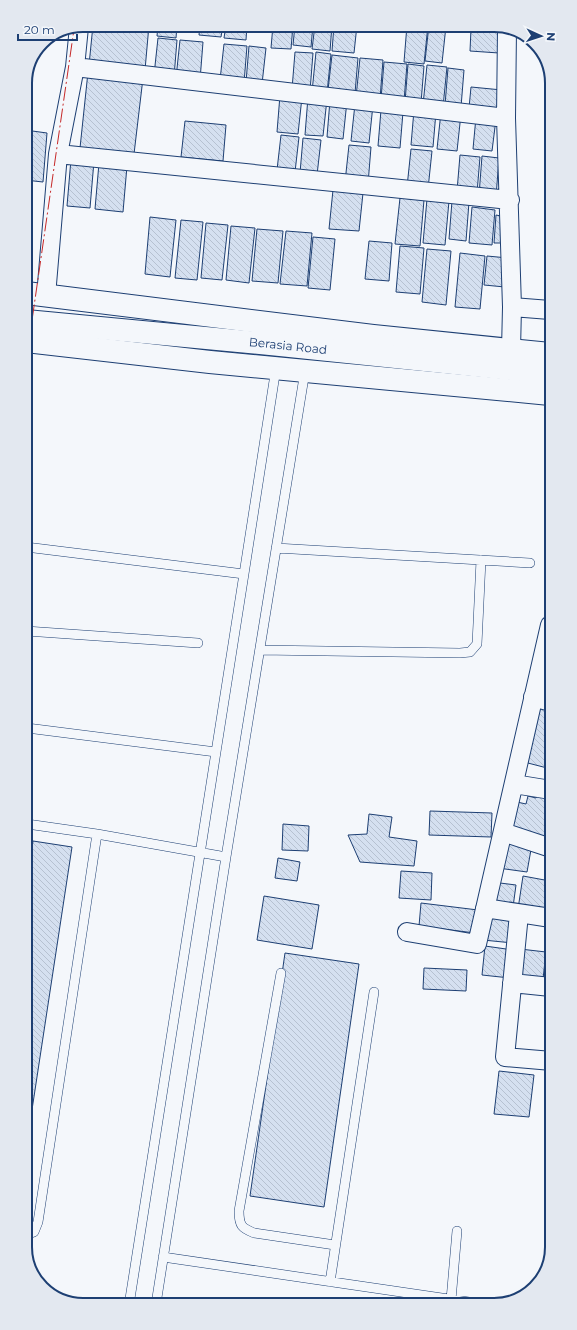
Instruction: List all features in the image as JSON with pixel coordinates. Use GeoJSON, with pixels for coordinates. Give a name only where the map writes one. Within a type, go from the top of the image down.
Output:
{"type":"FeatureCollection","features":[{"type":"Feature","properties":{"kind":"street"},"geometry":{"type":"LineString","coordinates":[[78,32],[75,67],[58,154],[36,294],[365,335],[545,353]]}},
{"type":"Feature","properties":{"kind":"street"},"geometry":{"type":"LineString","coordinates":[[507,34],[506,118],[510,200],[512,307],[511,350]]}},
{"type":"Feature","properties":{"kind":"street"},"geometry":{"type":"LineString","coordinates":[[75,67],[506,118]]}},
{"type":"Feature","properties":{"kind":"street"},"geometry":{"type":"LineString","coordinates":[[58,154],[510,200]]}},
{"type":"Feature","properties":{"kind":"street"},"geometry":{"type":"LineString","coordinates":[[512,307],[545,310]]}},
{"type":"Feature","properties":{"kind":"street","name":"Berasia Road"},"geometry":{"type":"LineString","coordinates":[[32,322],[545,372]]}},
{"type":"Feature","properties":{"kind":"street"},"geometry":{"type":"LineString","coordinates":[[32,342],[305,371],[545,394]]}},
{"type":"Feature","properties":{"kind":"street"},"geometry":{"type":"LineString","coordinates":[[407,932],[477,944],[533,697],[545,652]]}},
{"type":"Feature","properties":{"kind":"street"},"geometry":{"type":"LineString","coordinates":[[533,697],[545,700]]}},
{"type":"Feature","properties":{"kind":"street"},"geometry":{"type":"LineString","coordinates":[[514,784],[545,789]]}},
{"type":"Feature","properties":{"kind":"street"},"geometry":{"type":"LineString","coordinates":[[503,832],[545,846]]}},
{"type":"Feature","properties":{"kind":"street"},"geometry":{"type":"LineString","coordinates":[[485,908],[545,917]]}},
{"type":"Feature","properties":{"kind":"street"},"geometry":{"type":"LineString","coordinates":[[519,914],[505,1057],[545,1060]]}},
{"type":"Feature","properties":{"kind":"street"},"geometry":{"type":"LineString","coordinates":[[512,983],[545,986]]}},
{"type":"Feature","properties":{"kind":"lane"},"geometry":{"type":"LineString","coordinates":[[130,1298],[276,368]]}},
{"type":"Feature","properties":{"kind":"lane"},"geometry":{"type":"LineString","coordinates":[[157,1298],[226,857],[305,371]]}},
{"type":"Feature","properties":{"kind":"lane"},"geometry":{"type":"LineString","coordinates":[[276,548],[530,562]]}},
{"type":"Feature","properties":{"kind":"lane"},"geometry":{"type":"LineString","coordinates":[[32,549],[244,574]]}},
{"type":"Feature","properties":{"kind":"lane"},"geometry":{"type":"LineString","coordinates":[[260,650],[470,652],[477,644],[481,560]]}},
{"type":"Feature","properties":{"kind":"lane"},"geometry":{"type":"LineString","coordinates":[[32,631],[198,643]]}},
{"type":"Feature","properties":{"kind":"lane"},"geometry":{"type":"LineString","coordinates":[[32,729],[216,752]]}},
{"type":"Feature","properties":{"kind":"lane"},"geometry":{"type":"LineString","coordinates":[[32,825],[97,834],[226,857]]}},
{"type":"Feature","properties":{"kind":"lane"},"geometry":{"type":"LineString","coordinates":[[32,1233],[34,1232],[38,1222],[97,834]]}},
{"type":"Feature","properties":{"kind":"lane"},"geometry":{"type":"LineString","coordinates":[[281,973],[240,1204],[239,1222],[244,1229],[254,1233],[335,1244]]}},
{"type":"Feature","properties":{"kind":"lane"},"geometry":{"type":"LineString","coordinates":[[330,1282],[374,992]]}},
{"type":"Feature","properties":{"kind":"lane"},"geometry":{"type":"LineString","coordinates":[[451,1298],[457,1230]]}},
{"type":"Feature","properties":{"kind":"lane"},"geometry":{"type":"LineString","coordinates":[[163,1257],[438,1298]]}},
{"type":"Feature","properties":{"kind":"building"},"geometry":{"type":"Polygon","coordinates":[[[92,32],[148,32],[145,70],[89,65],[92,32]]]}},
{"type":"Feature","properties":{"kind":"building"},"geometry":{"type":"Polygon","coordinates":[[[157,32],[176,32],[176,38],[157,36],[157,32]]]}},
{"type":"Feature","properties":{"kind":"building"},"geometry":{"type":"Polygon","coordinates":[[[199,32],[222,32],[221,37],[199,35],[199,32]]]}},
{"type":"Feature","properties":{"kind":"building"},"geometry":{"type":"Polygon","coordinates":[[[225,32],[247,32],[246,40],[224,38],[225,32]]]}},
{"type":"Feature","properties":{"kind":"building"},"geometry":{"type":"Polygon","coordinates":[[[272,32],[292,32],[291,49],[271,48],[272,32]]]}},
{"type":"Feature","properties":{"kind":"building"},"geometry":{"type":"Polygon","coordinates":[[[294,32],[312,32],[311,47],[293,45],[294,32]]]}},
{"type":"Feature","properties":{"kind":"building"},"geometry":{"type":"Polygon","coordinates":[[[314,32],[331,32],[330,51],[312,49],[314,32]]]}},
{"type":"Feature","properties":{"kind":"building"},"geometry":{"type":"Polygon","coordinates":[[[333,32],[356,32],[354,53],[332,51],[333,32]]]}},
{"type":"Feature","properties":{"kind":"building"},"geometry":{"type":"Polygon","coordinates":[[[406,32],[427,32],[424,64],[404,62],[406,32]]]}},
{"type":"Feature","properties":{"kind":"building"},"geometry":{"type":"Polygon","coordinates":[[[428,32],[445,32],[442,63],[425,61],[428,32]]]}},
{"type":"Feature","properties":{"kind":"building"},"geometry":{"type":"Polygon","coordinates":[[[471,32],[500,32],[499,53],[470,51],[471,32]]]}},
{"type":"Feature","properties":{"kind":"building"},"geometry":{"type":"Polygon","coordinates":[[[158,38],[177,40],[174,77],[154,75],[158,38]]]}},
{"type":"Feature","properties":{"kind":"building"},"geometry":{"type":"Polygon","coordinates":[[[180,40],[203,42],[200,80],[176,78],[180,40]]]}},
{"type":"Feature","properties":{"kind":"building"},"geometry":{"type":"Polygon","coordinates":[[[224,44],[247,46],[244,83],[220,80],[224,44]]]}},
{"type":"Feature","properties":{"kind":"building"},"geometry":{"type":"Polygon","coordinates":[[[249,46],[266,48],[262,84],[246,82],[249,46]]]}},
{"type":"Feature","properties":{"kind":"building"},"geometry":{"type":"Polygon","coordinates":[[[295,52],[313,53],[310,91],[292,89],[295,52]]]}},
{"type":"Feature","properties":{"kind":"building"},"geometry":{"type":"Polygon","coordinates":[[[316,52],[331,54],[327,93],[312,92],[316,52]]]}},
{"type":"Feature","properties":{"kind":"building"},"geometry":{"type":"Polygon","coordinates":[[[332,55],[358,58],[355,93],[328,90],[332,55]]]}},
{"type":"Feature","properties":{"kind":"building"},"geometry":{"type":"Polygon","coordinates":[[[360,58],[383,60],[380,99],[356,97],[360,58]]]}},
{"type":"Feature","properties":{"kind":"building"},"geometry":{"type":"Polygon","coordinates":[[[384,62],[407,64],[404,101],[381,99],[384,62]]]}},
{"type":"Feature","properties":{"kind":"building"},"geometry":{"type":"Polygon","coordinates":[[[408,64],[424,66],[421,103],[405,102],[408,64]]]}},
{"type":"Feature","properties":{"kind":"building"},"geometry":{"type":"Polygon","coordinates":[[[427,65],[447,67],[443,107],[423,105],[427,65]]]}},
{"type":"Feature","properties":{"kind":"building"},"geometry":{"type":"Polygon","coordinates":[[[448,68],[464,70],[461,107],[445,105],[448,68]]]}},
{"type":"Feature","properties":{"kind":"building"},"geometry":{"type":"Polygon","coordinates":[[[88,72],[143,78],[134,154],[80,148],[88,72]]]}},
{"type":"Feature","properties":{"kind":"building"},"geometry":{"type":"Polygon","coordinates":[[[471,87],[502,90],[500,111],[469,108],[471,87]]]}},
{"type":"Feature","properties":{"kind":"building"},"geometry":{"type":"Polygon","coordinates":[[[280,95],[302,97],[298,134],[277,132],[280,95]]]}},
{"type":"Feature","properties":{"kind":"building"},"geometry":{"type":"Polygon","coordinates":[[[308,97],[327,99],[323,136],[305,135],[308,97]]]}},
{"type":"Feature","properties":{"kind":"building"},"geometry":{"type":"Polygon","coordinates":[[[330,100],[347,101],[343,139],[327,137],[330,100]]]}},
{"type":"Feature","properties":{"kind":"building"},"geometry":{"type":"Polygon","coordinates":[[[355,104],[373,105],[369,143],[351,141],[355,104]]]}},
{"type":"Feature","properties":{"kind":"building"},"geometry":{"type":"Polygon","coordinates":[[[381,110],[403,112],[400,148],[378,146],[381,110]]]}},
{"type":"Feature","properties":{"kind":"building"},"geometry":{"type":"Polygon","coordinates":[[[414,110],[436,112],[433,147],[411,145],[414,110]]]}},
{"type":"Feature","properties":{"kind":"building"},"geometry":{"type":"Polygon","coordinates":[[[441,112],[461,114],[457,151],[437,149],[441,112]]]}},
{"type":"Feature","properties":{"kind":"building"},"geometry":{"type":"Polygon","coordinates":[[[476,117],[496,119],[492,151],[473,149],[476,117]]]}},
{"type":"Feature","properties":{"kind":"building"},"geometry":{"type":"Polygon","coordinates":[[[185,121],[226,125],[223,161],[181,157],[185,121]]]}},
{"type":"Feature","properties":{"kind":"building"},"geometry":{"type":"Polygon","coordinates":[[[32,131],[47,133],[43,182],[32,181],[32,131]]]}},
{"type":"Feature","properties":{"kind":"building"},"geometry":{"type":"Polygon","coordinates":[[[281,135],[299,137],[295,172],[277,170],[281,135]]]}},
{"type":"Feature","properties":{"kind":"building"},"geometry":{"type":"Polygon","coordinates":[[[303,138],[321,140],[317,175],[300,173],[303,138]]]}},
{"type":"Feature","properties":{"kind":"building"},"geometry":{"type":"Polygon","coordinates":[[[349,145],[371,147],[368,184],[345,182],[349,145]]]}},
{"type":"Feature","properties":{"kind":"building"},"geometry":{"type":"Polygon","coordinates":[[[411,149],[432,151],[428,189],[407,187],[411,149]]]}},
{"type":"Feature","properties":{"kind":"building"},"geometry":{"type":"Polygon","coordinates":[[[460,155],[480,157],[477,193],[457,191],[460,155]]]}},
{"type":"Feature","properties":{"kind":"building"},"geometry":{"type":"Polygon","coordinates":[[[482,156],[499,158],[496,197],[479,195],[482,156]]]}},
{"type":"Feature","properties":{"kind":"building"},"geometry":{"type":"Polygon","coordinates":[[[71,159],[94,161],[90,208],[67,206],[71,159]]]}},
{"type":"Feature","properties":{"kind":"building"},"geometry":{"type":"Polygon","coordinates":[[[99,163],[127,166],[123,212],[95,209],[99,163]]]}},
{"type":"Feature","properties":{"kind":"building"},"geometry":{"type":"Polygon","coordinates":[[[333,190],[363,193],[359,231],[329,229],[333,190]]]}},
{"type":"Feature","properties":{"kind":"building"},"geometry":{"type":"Polygon","coordinates":[[[400,198],[424,200],[420,246],[395,244],[400,198]]]}},
{"type":"Feature","properties":{"kind":"building"},"geometry":{"type":"Polygon","coordinates":[[[427,199],[449,201],[445,245],[423,243],[427,199]]]}},
{"type":"Feature","properties":{"kind":"building"},"geometry":{"type":"Polygon","coordinates":[[[452,201],[469,202],[466,241],[449,239],[452,201]]]}},
{"type":"Feature","properties":{"kind":"building"},"geometry":{"type":"Polygon","coordinates":[[[472,207],[495,210],[492,245],[469,243],[472,207]]]}},
{"type":"Feature","properties":{"kind":"building"},"geometry":{"type":"Polygon","coordinates":[[[496,215],[506,217],[503,243],[494,243],[496,215]]]}},
{"type":"Feature","properties":{"kind":"building"},"geometry":{"type":"Polygon","coordinates":[[[150,217],[176,220],[170,277],[145,274],[150,217]]]}},
{"type":"Feature","properties":{"kind":"building"},"geometry":{"type":"Polygon","coordinates":[[[181,220],[203,222],[197,280],[175,278],[181,220]]]}},
{"type":"Feature","properties":{"kind":"building"},"geometry":{"type":"Polygon","coordinates":[[[206,223],[228,225],[222,280],[201,278],[206,223]]]}},
{"type":"Feature","properties":{"kind":"building"},"geometry":{"type":"Polygon","coordinates":[[[231,226],[255,228],[249,283],[226,280],[231,226]]]}},
{"type":"Feature","properties":{"kind":"building"},"geometry":{"type":"Polygon","coordinates":[[[257,229],[283,231],[278,283],[252,281],[257,229]]]}},
{"type":"Feature","properties":{"kind":"building"},"geometry":{"type":"Polygon","coordinates":[[[286,231],[312,233],[307,286],[280,284],[286,231]]]}},
{"type":"Feature","properties":{"kind":"building"},"geometry":{"type":"Polygon","coordinates":[[[313,237],[335,239],[330,290],[308,288],[313,237]]]}},
{"type":"Feature","properties":{"kind":"building"},"geometry":{"type":"Polygon","coordinates":[[[369,241],[392,243],[389,281],[365,279],[369,241]]]}},
{"type":"Feature","properties":{"kind":"building"},"geometry":{"type":"Polygon","coordinates":[[[400,246],[424,248],[420,294],[396,292],[400,246]]]}},
{"type":"Feature","properties":{"kind":"building"},"geometry":{"type":"Polygon","coordinates":[[[427,249],[451,251],[446,305],[422,302],[427,249]]]}},
{"type":"Feature","properties":{"kind":"building"},"geometry":{"type":"Polygon","coordinates":[[[460,253],[485,256],[480,309],[455,307],[460,253]]]}},
{"type":"Feature","properties":{"kind":"building"},"geometry":{"type":"Polygon","coordinates":[[[487,256],[508,258],[505,287],[484,285],[487,256]]]}},
{"type":"Feature","properties":{"kind":"building"},"geometry":{"type":"Polygon","coordinates":[[[538,707],[545,709],[545,767],[524,762],[538,707]]]}},
{"type":"Feature","properties":{"kind":"building"},"geometry":{"type":"Polygon","coordinates":[[[538,793],[545,795],[545,840],[510,832],[517,802],[526,804],[528,796],[536,798],[538,793]]]}},
{"type":"Feature","properties":{"kind":"building"},"geometry":{"type":"Polygon","coordinates":[[[430,811],[492,813],[491,837],[429,835],[430,811]]]}},
{"type":"Feature","properties":{"kind":"building"},"geometry":{"type":"Polygon","coordinates":[[[369,814],[392,817],[389,837],[417,841],[414,866],[360,862],[348,835],[367,834],[369,814]]]}},
{"type":"Feature","properties":{"kind":"building"},"geometry":{"type":"Polygon","coordinates":[[[283,824],[309,826],[308,851],[282,850],[283,824]]]}},
{"type":"Feature","properties":{"kind":"building"},"geometry":{"type":"Polygon","coordinates":[[[502,839],[532,844],[527,872],[498,868],[502,839]]]}},
{"type":"Feature","properties":{"kind":"building"},"geometry":{"type":"Polygon","coordinates":[[[33,841],[72,847],[32,1110],[33,841]]]}},
{"type":"Feature","properties":{"kind":"building"},"geometry":{"type":"Polygon","coordinates":[[[278,858],[300,862],[297,881],[275,878],[278,858]]]}},
{"type":"Feature","properties":{"kind":"building"},"geometry":{"type":"Polygon","coordinates":[[[401,871],[432,873],[431,900],[399,898],[401,871]]]}},
{"type":"Feature","properties":{"kind":"building"},"geometry":{"type":"Polygon","coordinates":[[[523,876],[545,880],[545,914],[518,909],[523,876]]]}},
{"type":"Feature","properties":{"kind":"building"},"geometry":{"type":"Polygon","coordinates":[[[492,882],[516,885],[513,907],[488,903],[492,882]]]}},
{"type":"Feature","properties":{"kind":"building"},"geometry":{"type":"Polygon","coordinates":[[[264,896],[319,905],[312,949],[257,940],[264,896]]]}},
{"type":"Feature","properties":{"kind":"building"},"geometry":{"type":"Polygon","coordinates":[[[421,903],[478,910],[475,933],[419,926],[421,903]]]}},
{"type":"Feature","properties":{"kind":"building"},"geometry":{"type":"Polygon","coordinates":[[[486,914],[515,917],[513,943],[483,940],[486,914]]]}},
{"type":"Feature","properties":{"kind":"building"},"geometry":{"type":"Polygon","coordinates":[[[485,946],[513,950],[510,978],[482,975],[485,946]]]}},
{"type":"Feature","properties":{"kind":"building"},"geometry":{"type":"Polygon","coordinates":[[[520,949],[545,952],[543,979],[517,976],[520,949]]]}},
{"type":"Feature","properties":{"kind":"building"},"geometry":{"type":"Polygon","coordinates":[[[285,953],[359,964],[324,1207],[250,1196],[285,953]]]}},
{"type":"Feature","properties":{"kind":"building"},"geometry":{"type":"Polygon","coordinates":[[[424,968],[467,970],[466,991],[423,989],[424,968]]]}},
{"type":"Feature","properties":{"kind":"building"},"geometry":{"type":"Polygon","coordinates":[[[499,1071],[534,1075],[529,1117],[494,1114],[499,1071]]]}},
{"type":"Feature","properties":{"kind":"power"},"geometry":{"type":"LineString","coordinates":[[32,320],[73,33]]}}]}
